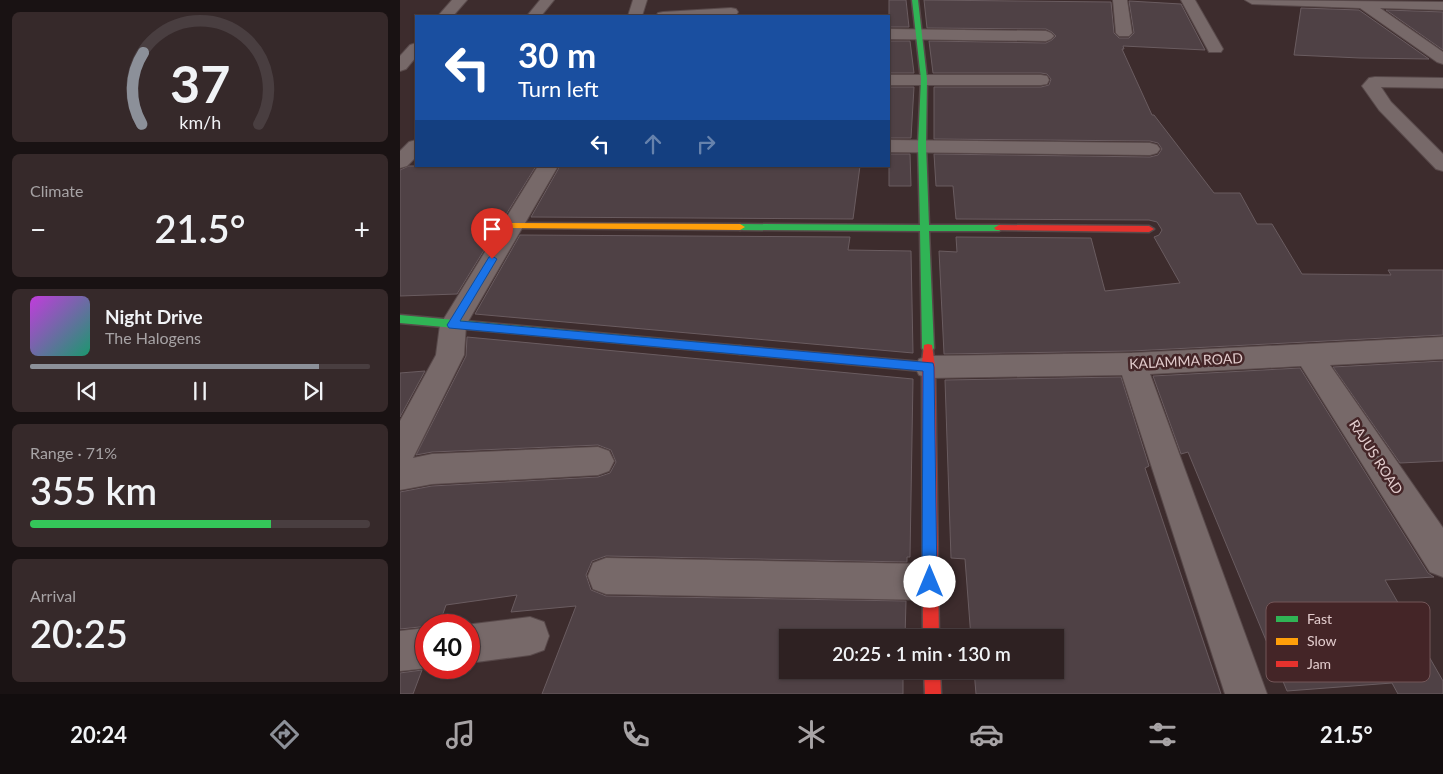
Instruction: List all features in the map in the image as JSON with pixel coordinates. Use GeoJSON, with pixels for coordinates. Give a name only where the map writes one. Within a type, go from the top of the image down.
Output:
{"type":"FeatureCollection","features":[{"type":"Feature","properties":{"kind":"street"},"geometry":{"type":"LineString","coordinates":[[446,15],[460,0]]}},
{"type":"Feature","properties":{"kind":"street"},"geometry":{"type":"LineString","coordinates":[[535,15],[547,0]]}},
{"type":"Feature","properties":{"kind":"street"},"geometry":{"type":"LineString","coordinates":[[634,15],[640,0]]}},
{"type":"Feature","properties":{"kind":"street"},"geometry":{"type":"LineString","coordinates":[[915,0],[924,79],[922,146],[928,367],[931,629]]}},
{"type":"Feature","properties":{"kind":"street"},"geometry":{"type":"LineString","coordinates":[[1120,0],[1124,33]]}},
{"type":"Feature","properties":{"kind":"street"},"geometry":{"type":"LineString","coordinates":[[1188,0],[1215,49]]}},
{"type":"Feature","properties":{"kind":"street"},"geometry":{"type":"LineString","coordinates":[[1252,0],[1360,1],[1443,6]]}},
{"type":"Feature","properties":{"kind":"street"},"geometry":{"type":"LineString","coordinates":[[1360,1],[1443,59]]}},
{"type":"Feature","properties":{"kind":"street"},"geometry":{"type":"LineString","coordinates":[[680,15],[731,12]]}},
{"type":"Feature","properties":{"kind":"street"},"geometry":{"type":"LineString","coordinates":[[890,34],[1046,36]]}},
{"type":"Feature","properties":{"kind":"street"},"geometry":{"type":"LineString","coordinates":[[1423,44],[1443,44]]}},
{"type":"Feature","properties":{"kind":"street"},"geometry":{"type":"LineString","coordinates":[[400,66],[415,49]]}},
{"type":"Feature","properties":{"kind":"street"},"geometry":{"type":"LineString","coordinates":[[890,80],[1041,80]]}},
{"type":"Feature","properties":{"kind":"street"},"geometry":{"type":"LineString","coordinates":[[1443,83],[1375,82],[1371,86],[1385,106],[1443,165]]}},
{"type":"Feature","properties":{"kind":"street"},"geometry":{"type":"LineString","coordinates":[[890,146],[1150,149]]}},
{"type":"Feature","properties":{"kind":"street"},"geometry":{"type":"LineString","coordinates":[[400,162],[415,147]]}},
{"type":"Feature","properties":{"kind":"street"},"geometry":{"type":"LineString","coordinates":[[400,451],[450,355],[453,325],[547,167]]}},
{"type":"Feature","properties":{"kind":"street"},"geometry":{"type":"LineString","coordinates":[[512,226],[1149,229]]}},
{"type":"Feature","properties":{"kind":"street"},"geometry":{"type":"LineString","coordinates":[[400,319],[928,367]]}},
{"type":"Feature","properties":{"kind":"street","name":"KALAMMA ROAD"},"geometry":{"type":"LineString","coordinates":[[928,367],[1132,364],[1443,348]]}},
{"type":"Feature","properties":{"kind":"street","name":"RAJUS ROAD"},"geometry":{"type":"LineString","coordinates":[[1308,354],[1443,559]]}},
{"type":"Feature","properties":{"kind":"street"},"geometry":{"type":"LineString","coordinates":[[1132,364],[1246,694]]}},
{"type":"Feature","properties":{"kind":"street"},"geometry":{"type":"LineString","coordinates":[[400,475],[432,469],[598,461]]}},
{"type":"Feature","properties":{"kind":"street"},"geometry":{"type":"LineString","coordinates":[[606,576],[930,582]]}},
{"type":"Feature","properties":{"kind":"street"},"geometry":{"type":"LineString","coordinates":[[480,642],[530,636]]}},
{"type":"Feature","properties":{"kind":"street"},"geometry":{"type":"LineString","coordinates":[[400,651],[415,649]]}},
{"type":"Feature","properties":{"kind":"street"},"geometry":{"type":"LineString","coordinates":[[932,679],[933,694]]}},
{"type":"Feature","properties":{"kind":"building"},"geometry":{"type":"Polygon","coordinates":[[[889,0],[906,0],[909,27],[890,27],[889,0]]]}},
{"type":"Feature","properties":{"kind":"building"},"geometry":{"type":"Polygon","coordinates":[[[924,0],[1111,2],[1114,33],[1119,38],[1129,38],[1134,33],[1129,1],[1181,4],[1205,50],[1123,46],[1124,49],[1122,49],[1152,115],[1154,115],[1214,193],[1240,193],[1257,224],[1272,224],[1302,274],[1391,275],[1388,270],[1443,270],[1443,335],[1132,351],[944,354],[939,251],[957,252],[956,237],[1091,238],[1105,291],[1180,283],[1154,237],[1159,235],[1162,230],[1157,222],[1149,220],[956,219],[953,186],[936,186],[934,154],[1150,157],[1158,155],[1162,149],[1158,143],[1150,141],[934,139],[934,87],[1041,87],[1049,85],[1051,79],[1047,74],[1041,73],[933,73],[929,41],[1046,43],[1056,36],[1046,29],[927,28],[924,0]]]}},
{"type":"Feature","properties":{"kind":"building"},"geometry":{"type":"Polygon","coordinates":[[[1301,8],[1359,10],[1429,59],[1294,55],[1301,8]]]}},
{"type":"Feature","properties":{"kind":"building"},"geometry":{"type":"Polygon","coordinates":[[[1386,10],[1443,12],[1443,50],[1386,10]]]}},
{"type":"Feature","properties":{"kind":"building"},"geometry":{"type":"Polygon","coordinates":[[[890,41],[910,41],[914,73],[890,73],[890,41]]]}},
{"type":"Feature","properties":{"kind":"building"},"geometry":{"type":"Polygon","coordinates":[[[890,87],[914,87],[911,138],[890,138],[890,87]]]}},
{"type":"Feature","properties":{"kind":"building"},"geometry":{"type":"Polygon","coordinates":[[[890,154],[910,154],[911,186],[889,186],[890,154]]]}},
{"type":"Feature","properties":{"kind":"building"},"geometry":{"type":"Polygon","coordinates":[[[409,166],[535,167],[457,294],[400,296],[400,170],[409,166]]]}},
{"type":"Feature","properties":{"kind":"building"},"geometry":{"type":"Polygon","coordinates":[[[559,167],[860,167],[853,219],[531,217],[559,167]]]}},
{"type":"Feature","properties":{"kind":"building"},"geometry":{"type":"Polygon","coordinates":[[[520,235],[850,237],[848,250],[911,251],[913,353],[475,314],[520,235]]]}},
{"type":"Feature","properties":{"kind":"building"},"geometry":{"type":"Polygon","coordinates":[[[467,337],[913,379],[910,557],[907,557],[907,562],[606,556],[592,561],[586,575],[591,590],[606,596],[906,601],[905,629],[779,629],[779,679],[903,679],[903,694],[542,694],[576,606],[511,612],[517,595],[446,605],[443,614],[415,614],[415,627],[400,629],[400,492],[432,486],[598,477],[610,473],[616,462],[611,450],[598,445],[432,452],[416,455],[466,356],[467,337]]]}},
{"type":"Feature","properties":{"kind":"building"},"geometry":{"type":"Polygon","coordinates":[[[1443,361],[1443,461],[1400,463],[1333,367],[1443,361]]]}},
{"type":"Feature","properties":{"kind":"building"},"geometry":{"type":"Polygon","coordinates":[[[1300,368],[1428,573],[1434,577],[1385,580],[1398,602],[1266,602],[1266,640],[1188,452],[1181,454],[1153,376],[1300,368]]]}},
{"type":"Feature","properties":{"kind":"building"},"geometry":{"type":"Polygon","coordinates":[[[425,371],[400,417],[400,373],[425,371]]]}},
{"type":"Feature","properties":{"kind":"building"},"geometry":{"type":"Polygon","coordinates":[[[1121,377],[1149,466],[1145,468],[1221,694],[976,694],[975,679],[1064,679],[1064,629],[970,629],[965,559],[951,558],[945,380],[1121,377]]]}},
{"type":"Feature","properties":{"kind":"building"},"geometry":{"type":"Polygon","coordinates":[[[1430,658],[1443,681],[1443,694],[1398,694],[1392,683],[1287,691],[1283,682],[1430,682],[1430,658]]]}},
{"type":"Feature","properties":{"kind":"building"},"geometry":{"type":"Polygon","coordinates":[[[415,671],[415,679],[419,679],[413,694],[400,694],[400,673],[415,671]]]}},
{"type":"Feature","properties":{"kind":"traffic: fast"},"geometry":{"type":"LineString","coordinates":[[915,0],[924,79],[922,145],[928,348]]}},
{"type":"Feature","properties":{"kind":"traffic: fast"},"geometry":{"type":"LineString","coordinates":[[740,227],[999,228]]}},
{"type":"Feature","properties":{"kind":"traffic: fast"},"geometry":{"type":"LineString","coordinates":[[400,319],[740,350]]}},
{"type":"Feature","properties":{"kind":"traffic: slow"},"geometry":{"type":"LineString","coordinates":[[512,226],[740,227]]}},
{"type":"Feature","properties":{"kind":"traffic: jam"},"geometry":{"type":"LineString","coordinates":[[999,228],[1149,229]]}},
{"type":"Feature","properties":{"kind":"traffic: jam"},"geometry":{"type":"LineString","coordinates":[[928,348],[931,629]]}},
{"type":"Feature","properties":{"kind":"traffic: jam"},"geometry":{"type":"LineString","coordinates":[[740,350],[929,367]]}},
{"type":"Feature","properties":{"kind":"traffic: jam"},"geometry":{"type":"LineString","coordinates":[[932,679],[933,694]]}},
{"type":"Feature","properties":{"kind":"route"},"geometry":{"type":"LineString","coordinates":[[492,259],[453,325],[928,367],[930,582]]}}]}
